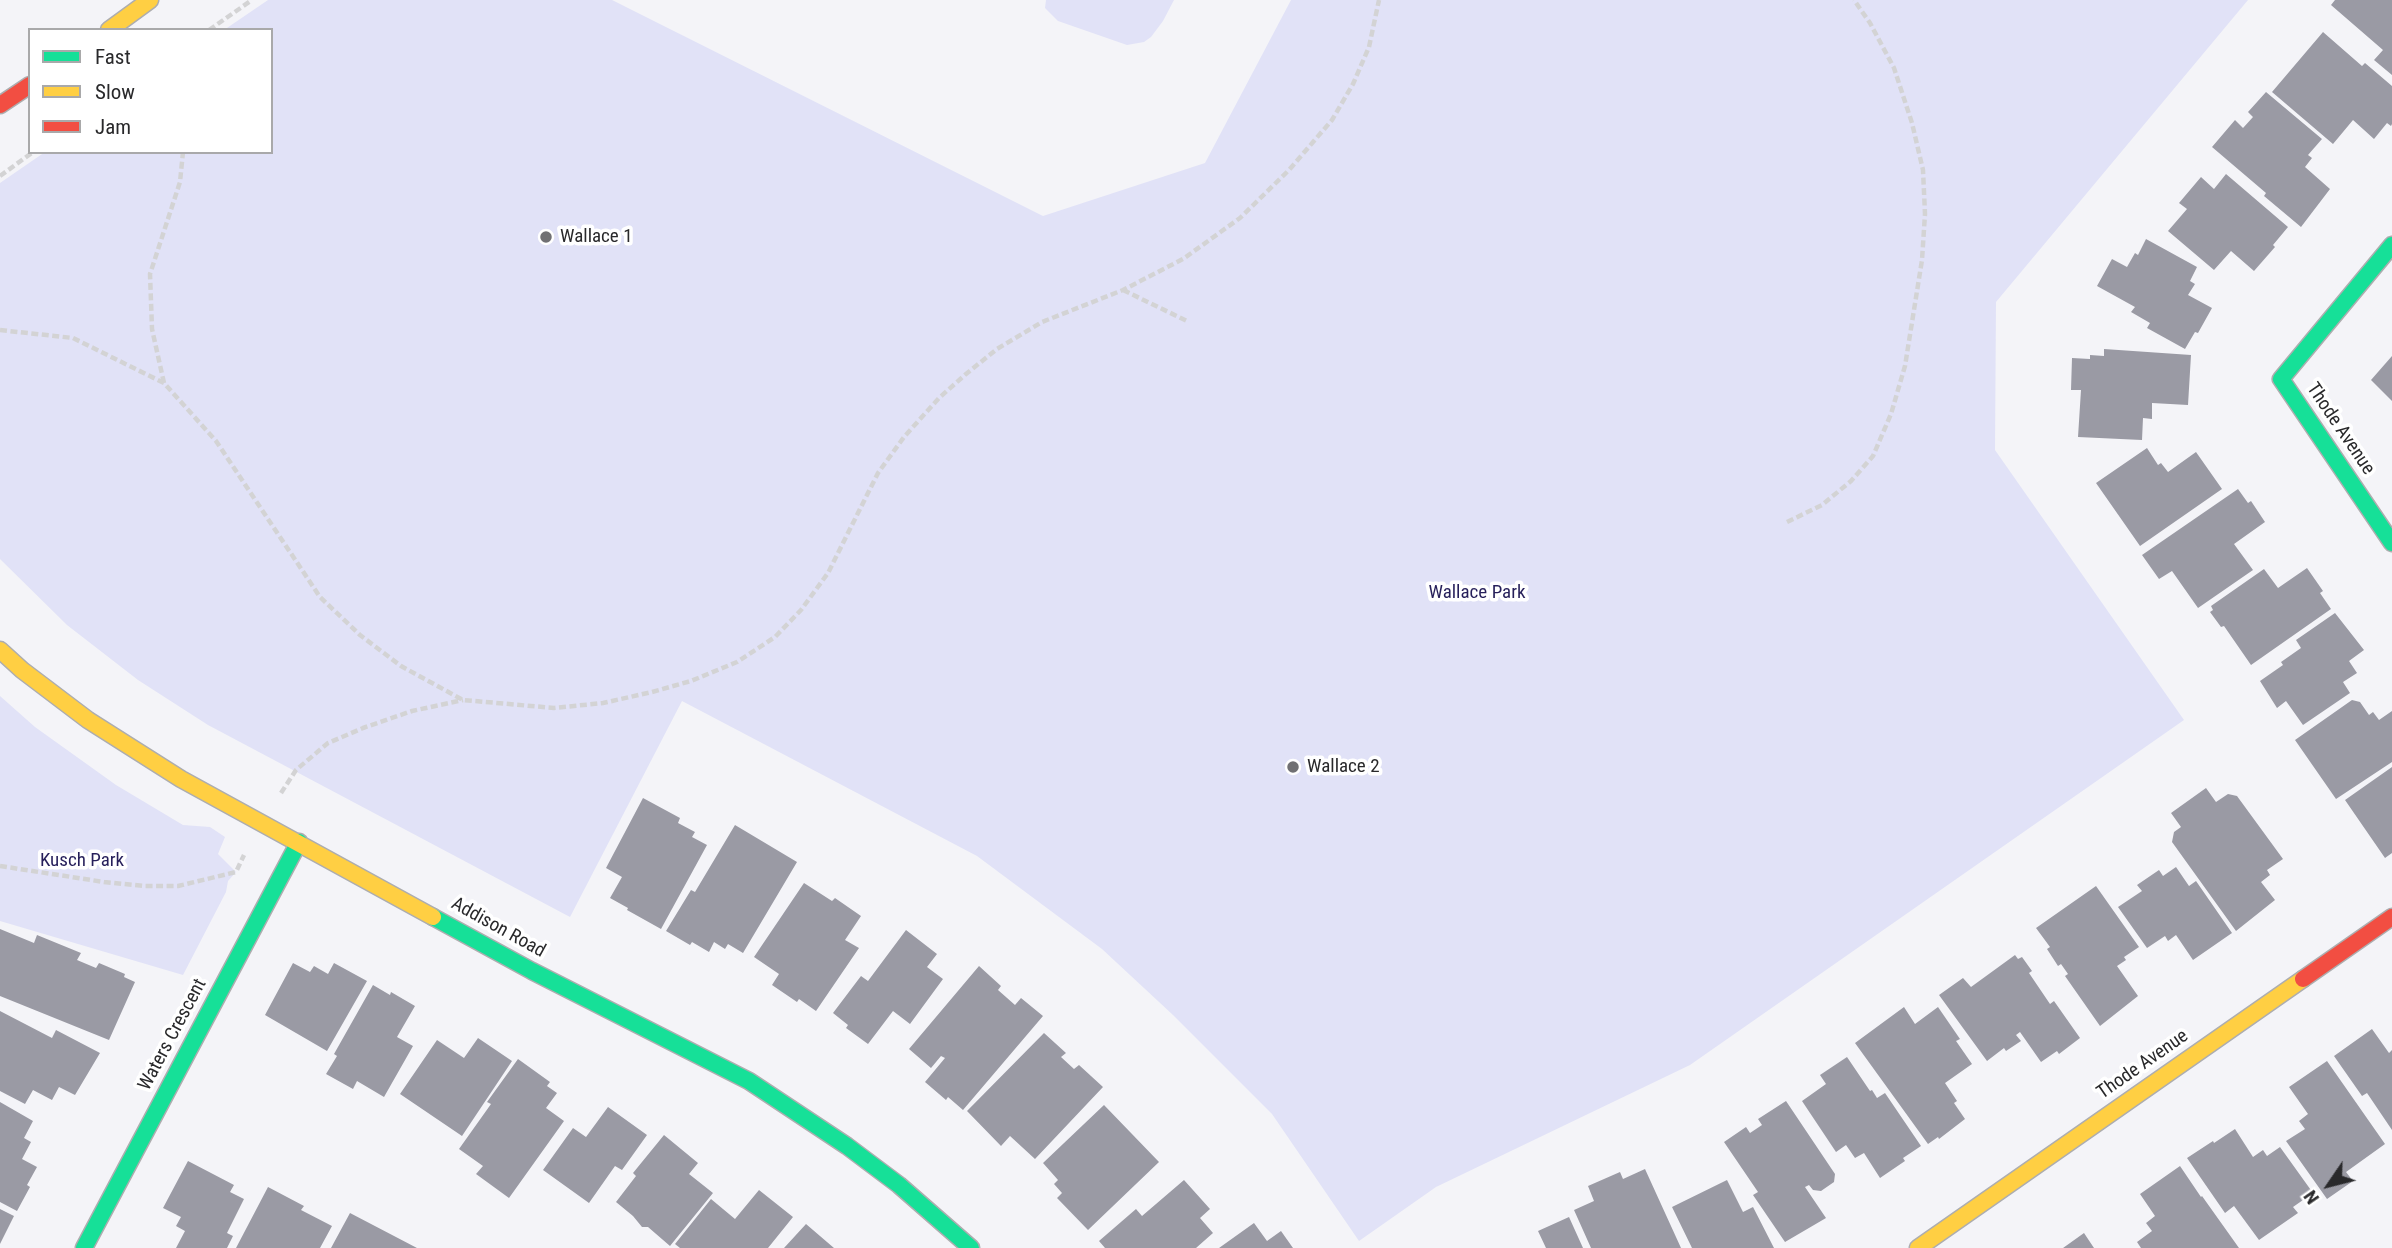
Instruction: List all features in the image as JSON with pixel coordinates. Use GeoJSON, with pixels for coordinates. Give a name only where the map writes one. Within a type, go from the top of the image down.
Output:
{"type":"FeatureCollection","features":[{"type":"Feature","properties":{"kind":"street"},"geometry":{"type":"LineString","coordinates":[[112,28],[150,0]]}},
{"type":"Feature","properties":{"kind":"street"},"geometry":{"type":"LineString","coordinates":[[0,105],[28,86]]}},
{"type":"Feature","properties":{"kind":"street","name":"Thode Avenue"},"geometry":{"type":"LineString","coordinates":[[2392,245],[2281,379],[2392,543]]}},
{"type":"Feature","properties":{"kind":"street","name":"Addison Road"},"geometry":{"type":"LineString","coordinates":[[0,650],[88,720],[181,779],[532,971],[749,1081],[847,1146],[899,1185],[971,1248]]}},
{"type":"Feature","properties":{"kind":"street","name":"Waters Crescent"},"geometry":{"type":"LineString","coordinates":[[84,1248],[299,842]]}},
{"type":"Feature","properties":{"kind":"street","name":"Thode Avenue"},"geometry":{"type":"LineString","coordinates":[[1919,1248],[2392,917]]}},
{"type":"Feature","properties":{"kind":"path"},"geometry":{"type":"LineString","coordinates":[[212,28],[252,0]]}},
{"type":"Feature","properties":{"kind":"path"},"geometry":{"type":"LineString","coordinates":[[296,769],[328,743],[412,712],[463,701],[554,708],[603,703],[691,681],[737,662],[775,637],[801,610],[828,573],[878,472],[904,437],[939,398],[997,349],[1031,329],[1123,290],[1182,259],[1240,218],[1289,170],[1332,120],[1353,85],[1369,47],[1380,0]]}},
{"type":"Feature","properties":{"kind":"path"},"geometry":{"type":"LineString","coordinates":[[1787,522],[1822,505],[1851,481],[1873,456],[1891,414],[1905,366],[1922,260],[1925,214],[1923,170],[1912,123],[1894,68],[1870,23],[1854,0]]}},
{"type":"Feature","properties":{"kind":"path"},"geometry":{"type":"LineString","coordinates":[[0,176],[30,154]]}},
{"type":"Feature","properties":{"kind":"path"},"geometry":{"type":"LineString","coordinates":[[164,383],[152,329],[149,274],[180,182],[183,154]]}},
{"type":"Feature","properties":{"kind":"path"},"geometry":{"type":"LineString","coordinates":[[1123,290],[1187,321]]}},
{"type":"Feature","properties":{"kind":"path"},"geometry":{"type":"LineString","coordinates":[[0,330],[73,338],[164,383],[216,441],[320,597],[360,635],[401,666],[463,701]]}},
{"type":"Feature","properties":{"kind":"path"},"geometry":{"type":"LineString","coordinates":[[0,866],[104,882],[178,886],[236,872],[244,855]]}},
{"type":"Feature","properties":{"kind":"green space","name":"Wallace Park"},"geometry":{"type":"Polygon","coordinates":[[[268,0],[612,0],[1043,216],[1205,163],[1291,0],[2248,0],[1996,302],[1995,450],[2184,720],[1690,1065],[1436,1187],[1359,1241],[1272,1114],[1102,949],[977,856],[682,701],[570,917],[208,725],[138,680],[67,625],[0,559],[0,183],[42,154],[273,154],[273,28],[227,28],[268,0]]]}},
{"type":"Feature","properties":{"kind":"green space"},"geometry":{"type":"Polygon","coordinates":[[[1046,0],[1174,0],[1151,37],[1144,42],[1127,45],[1058,21],[1045,8],[1046,0]]]}},
{"type":"Feature","properties":{"kind":"green space","name":"Kusch Park"},"geometry":{"type":"Polygon","coordinates":[[[0,696],[35,727],[116,785],[183,825],[210,827],[225,837],[218,854],[236,872],[228,881],[226,892],[183,975],[0,921],[0,696]]]}},
{"type":"Feature","properties":{"kind":"building"},"geometry":{"type":"Polygon","coordinates":[[[2335,0],[2392,0],[2392,75],[2374,60],[2383,50],[2331,5],[2335,0]]]}},
{"type":"Feature","properties":{"kind":"building"},"geometry":{"type":"Polygon","coordinates":[[[2323,32],[2362,66],[2365,63],[2392,86],[2392,124],[2391,126],[2387,123],[2374,139],[2353,120],[2333,144],[2272,92],[2323,32]]]}},
{"type":"Feature","properties":{"kind":"building"},"geometry":{"type":"Polygon","coordinates":[[[2266,92],[2322,139],[2308,155],[2312,158],[2305,167],[2330,189],[2301,227],[2212,147],[2235,120],[2243,128],[2253,117],[2248,112],[2266,92]]]}},
{"type":"Feature","properties":{"kind":"building"},"geometry":{"type":"Polygon","coordinates":[[[2226,174],[2288,227],[2254,271],[2231,251],[2214,270],[2168,231],[2187,209],[2179,203],[2201,177],[2214,189],[2226,174]]]}},
{"type":"Feature","properties":{"kind":"building"},"geometry":{"type":"Polygon","coordinates":[[[2146,239],[2197,267],[2190,281],[2195,284],[2188,295],[2212,308],[2185,349],[2147,328],[2150,323],[2131,312],[2135,307],[2097,286],[2112,259],[2127,267],[2135,253],[2138,255],[2146,239]]]}},
{"type":"Feature","properties":{"kind":"building"},"geometry":{"type":"Polygon","coordinates":[[[2104,349],[2191,355],[2188,405],[2152,403],[2152,419],[2143,418],[2142,440],[2078,437],[2081,390],[2071,390],[2072,358],[2090,359],[2090,355],[2104,356],[2104,349]]]}},
{"type":"Feature","properties":{"kind":"building"},"geometry":{"type":"Polygon","coordinates":[[[2392,356],[2392,401],[2371,380],[2392,356]]]}},
{"type":"Feature","properties":{"kind":"building"},"geometry":{"type":"Polygon","coordinates":[[[2147,448],[2158,465],[2161,463],[2168,472],[2196,452],[2222,489],[2140,546],[2096,483],[2147,448]]]}},
{"type":"Feature","properties":{"kind":"building"},"geometry":{"type":"Polygon","coordinates":[[[2238,489],[2248,503],[2251,501],[2265,522],[2234,544],[2253,570],[2198,608],[2172,571],[2159,579],[2142,555],[2238,489]]]}},
{"type":"Feature","properties":{"kind":"building"},"geometry":{"type":"Polygon","coordinates":[[[2307,568],[2323,591],[2320,593],[2331,609],[2251,665],[2224,626],[2221,627],[2210,612],[2213,610],[2211,606],[2264,569],[2278,588],[2307,568]]]}},
{"type":"Feature","properties":{"kind":"building"},"geometry":{"type":"Polygon","coordinates":[[[2335,613],[2364,650],[2349,661],[2357,673],[2343,682],[2350,693],[2303,725],[2286,701],[2277,708],[2260,681],[2301,648],[2296,640],[2335,613]]]}},
{"type":"Feature","properties":{"kind":"building"},"geometry":{"type":"Polygon","coordinates":[[[2352,700],[2360,702],[2369,715],[2373,712],[2379,720],[2392,711],[2392,762],[2336,799],[2295,740],[2352,700]]]}},
{"type":"Feature","properties":{"kind":"building"},"geometry":{"type":"Polygon","coordinates":[[[2392,767],[2392,853],[2385,858],[2345,800],[2392,767]]]}},
{"type":"Feature","properties":{"kind":"building"},"geometry":{"type":"Polygon","coordinates":[[[2206,788],[2216,802],[2228,794],[2237,796],[2283,859],[2267,870],[2270,875],[2261,882],[2275,900],[2236,931],[2172,842],[2174,832],[2181,827],[2171,813],[2206,788]]]}},
{"type":"Feature","properties":{"kind":"building"},"geometry":{"type":"Polygon","coordinates":[[[643,798],[680,818],[678,823],[695,832],[692,837],[707,845],[661,929],[610,898],[622,877],[606,868],[643,798]]]}},
{"type":"Feature","properties":{"kind":"building"},"geometry":{"type":"Polygon","coordinates":[[[735,825],[797,862],[743,953],[728,944],[725,949],[714,942],[709,952],[666,931],[691,890],[695,892],[735,825]]]}},
{"type":"Feature","properties":{"kind":"building"},"geometry":{"type":"Polygon","coordinates":[[[2176,867],[2189,886],[2196,881],[2232,933],[2193,960],[2176,935],[2168,941],[2165,936],[2147,948],[2118,907],[2142,891],[2137,885],[2159,870],[2163,876],[2176,867]]]}},
{"type":"Feature","properties":{"kind":"building"},"geometry":{"type":"Polygon","coordinates":[[[804,883],[832,901],[835,898],[861,916],[845,940],[859,948],[816,1011],[772,985],[779,974],[754,957],[804,883]]]}},
{"type":"Feature","properties":{"kind":"building"},"geometry":{"type":"Polygon","coordinates":[[[2096,886],[2139,947],[2124,957],[2126,960],[2117,966],[2138,996],[2100,1026],[2065,976],[2068,974],[2061,964],[2058,966],[2047,949],[2050,947],[2036,928],[2096,886]]]}},
{"type":"Feature","properties":{"kind":"building"},"geometry":{"type":"Polygon","coordinates":[[[0,929],[34,943],[37,935],[81,953],[77,960],[96,968],[99,963],[125,974],[124,977],[135,982],[109,1040],[0,996],[0,929]]]}},
{"type":"Feature","properties":{"kind":"building"},"geometry":{"type":"Polygon","coordinates":[[[906,930],[937,954],[927,967],[943,979],[910,1024],[893,1011],[868,1044],[846,1028],[848,1025],[833,1013],[861,976],[868,981],[906,930]]]}},
{"type":"Feature","properties":{"kind":"building"},"geometry":{"type":"Polygon","coordinates":[[[2015,955],[2018,959],[2022,957],[2032,971],[2029,973],[2050,1004],[2054,1001],[2080,1038],[2059,1054],[2057,1051],[2041,1062],[2020,1032],[2016,1035],[2021,1041],[2006,1051],[2004,1048],[1987,1061],[1939,995],[1963,978],[1971,987],[2015,955]]]}},
{"type":"Feature","properties":{"kind":"building"},"geometry":{"type":"Polygon","coordinates":[[[293,963],[310,972],[314,966],[328,974],[334,963],[367,981],[327,1051],[265,1015],[293,963]]]}},
{"type":"Feature","properties":{"kind":"building"},"geometry":{"type":"Polygon","coordinates":[[[979,966],[1001,986],[998,990],[1015,1005],[1021,998],[1043,1016],[963,1110],[925,1082],[945,1058],[941,1056],[931,1068],[909,1049],[979,966]]]}},
{"type":"Feature","properties":{"kind":"building"},"geometry":{"type":"Polygon","coordinates":[[[373,985],[415,1006],[397,1037],[413,1046],[384,1097],[357,1081],[353,1089],[326,1074],[337,1056],[334,1054],[373,985]]]}},
{"type":"Feature","properties":{"kind":"building"},"geometry":{"type":"Polygon","coordinates":[[[1904,1007],[1915,1024],[1938,1007],[1960,1039],[1956,1041],[1972,1064],[1945,1083],[1965,1119],[1928,1144],[1855,1043],[1904,1007]]]}},
{"type":"Feature","properties":{"kind":"building"},"geometry":{"type":"Polygon","coordinates":[[[0,1011],[52,1038],[56,1030],[100,1053],[75,1095],[59,1087],[52,1100],[33,1090],[25,1104],[0,1091],[0,1011]]]}},
{"type":"Feature","properties":{"kind":"building"},"geometry":{"type":"Polygon","coordinates":[[[2372,1029],[2389,1053],[2392,1050],[2392,1130],[2367,1093],[2362,1096],[2334,1056],[2372,1029]]]}},
{"type":"Feature","properties":{"kind":"building"},"geometry":{"type":"Polygon","coordinates":[[[1044,1033],[1066,1053],[1061,1057],[1074,1069],[1079,1065],[1103,1087],[1035,1159],[1010,1136],[1001,1146],[967,1111],[1044,1033]]]}},
{"type":"Feature","properties":{"kind":"building"},"geometry":{"type":"Polygon","coordinates":[[[478,1038],[512,1061],[462,1136],[400,1094],[437,1040],[464,1058],[478,1038]]]}},
{"type":"Feature","properties":{"kind":"building"},"geometry":{"type":"Polygon","coordinates":[[[1847,1057],[1877,1098],[1885,1093],[1921,1146],[1880,1178],[1864,1153],[1855,1158],[1846,1145],[1836,1152],[1802,1101],[1826,1084],[1820,1075],[1847,1057]]]}},
{"type":"Feature","properties":{"kind":"building"},"geometry":{"type":"Polygon","coordinates":[[[518,1059],[550,1082],[547,1086],[557,1093],[546,1108],[564,1121],[509,1198],[476,1174],[483,1166],[459,1149],[491,1104],[487,1102],[518,1059]]]}},
{"type":"Feature","properties":{"kind":"building"},"geometry":{"type":"Polygon","coordinates":[[[2327,1061],[2385,1144],[2346,1172],[2353,1181],[2327,1199],[2286,1141],[2305,1129],[2299,1121],[2308,1114],[2289,1087],[2327,1061]]]}},
{"type":"Feature","properties":{"kind":"building"},"geometry":{"type":"Polygon","coordinates":[[[1786,1101],[1835,1174],[1834,1182],[1821,1191],[1813,1190],[1809,1185],[1805,1187],[1826,1218],[1785,1242],[1753,1195],[1758,1192],[1724,1142],[1746,1127],[1750,1133],[1762,1125],[1758,1119],[1786,1101]]]}},
{"type":"Feature","properties":{"kind":"building"},"geometry":{"type":"Polygon","coordinates":[[[0,1102],[33,1121],[24,1138],[31,1142],[22,1159],[37,1167],[17,1211],[0,1202],[0,1102]]]}},
{"type":"Feature","properties":{"kind":"building"},"geometry":{"type":"Polygon","coordinates":[[[1104,1105],[1159,1162],[1088,1230],[1057,1198],[1062,1193],[1054,1184],[1058,1180],[1043,1163],[1104,1105]]]}},
{"type":"Feature","properties":{"kind":"building"},"geometry":{"type":"Polygon","coordinates":[[[608,1107],[647,1135],[622,1170],[615,1166],[589,1203],[543,1170],[573,1128],[586,1137],[608,1107]]]}},
{"type":"Feature","properties":{"kind":"building"},"geometry":{"type":"Polygon","coordinates":[[[2235,1129],[2253,1157],[2263,1150],[2267,1156],[2280,1147],[2313,1193],[2293,1207],[2298,1213],[2259,1240],[2234,1206],[2225,1213],[2187,1158],[2235,1129]]]}},
{"type":"Feature","properties":{"kind":"building"},"geometry":{"type":"Polygon","coordinates":[[[664,1135],[698,1163],[689,1174],[713,1193],[670,1246],[648,1227],[642,1227],[616,1202],[636,1176],[633,1173],[664,1135]]]}},
{"type":"Feature","properties":{"kind":"building"},"geometry":{"type":"Polygon","coordinates":[[[188,1161],[234,1185],[230,1192],[244,1199],[227,1233],[233,1236],[227,1248],[176,1248],[185,1231],[176,1226],[181,1217],[163,1208],[188,1161]]]}},
{"type":"Feature","properties":{"kind":"building"},"geometry":{"type":"Polygon","coordinates":[[[2180,1166],[2239,1248],[2141,1248],[2137,1242],[2152,1231],[2146,1223],[2155,1216],[2140,1194],[2180,1166]]]}},
{"type":"Feature","properties":{"kind":"building"},"geometry":{"type":"Polygon","coordinates":[[[1645,1169],[1681,1248],[1591,1248],[1574,1210],[1594,1201],[1588,1186],[1620,1172],[1623,1179],[1645,1169]]]}},
{"type":"Feature","properties":{"kind":"building"},"geometry":{"type":"Polygon","coordinates":[[[1184,1180],[1210,1209],[1200,1218],[1213,1233],[1196,1248],[1105,1248],[1099,1241],[1136,1209],[1142,1216],[1184,1180]]]}},
{"type":"Feature","properties":{"kind":"building"},"geometry":{"type":"Polygon","coordinates":[[[1727,1180],[1743,1212],[1753,1207],[1774,1248],[1692,1248],[1672,1207],[1727,1180]]]}},
{"type":"Feature","properties":{"kind":"building"},"geometry":{"type":"Polygon","coordinates":[[[268,1187],[304,1206],[301,1210],[332,1226],[320,1248],[236,1248],[268,1187]]]}},
{"type":"Feature","properties":{"kind":"building"},"geometry":{"type":"Polygon","coordinates":[[[759,1190],[793,1217],[768,1248],[680,1248],[675,1244],[711,1199],[735,1219],[759,1190]]]}},
{"type":"Feature","properties":{"kind":"building"},"geometry":{"type":"Polygon","coordinates":[[[0,1209],[14,1216],[0,1244],[0,1209]]]}},
{"type":"Feature","properties":{"kind":"building"},"geometry":{"type":"Polygon","coordinates":[[[350,1213],[417,1248],[331,1248],[350,1213]]]}},
{"type":"Feature","properties":{"kind":"building"},"geometry":{"type":"Polygon","coordinates":[[[1569,1217],[1583,1248],[1546,1248],[1538,1231],[1569,1217]]]}},
{"type":"Feature","properties":{"kind":"building"},"geometry":{"type":"Polygon","coordinates":[[[1254,1223],[1267,1241],[1281,1231],[1293,1248],[1219,1248],[1254,1223]]]}},
{"type":"Feature","properties":{"kind":"building"},"geometry":{"type":"Polygon","coordinates":[[[806,1224],[834,1248],[784,1248],[806,1224]]]}},
{"type":"Feature","properties":{"kind":"building"},"geometry":{"type":"Polygon","coordinates":[[[2084,1233],[2094,1248],[2063,1248],[2084,1233]]]}},
{"type":"Feature","properties":{"kind":"traffic: fast"},"geometry":{"type":"LineString","coordinates":[[2392,245],[2281,379],[2392,543]]}},
{"type":"Feature","properties":{"kind":"traffic: fast"},"geometry":{"type":"LineString","coordinates":[[84,1248],[299,842]]}},
{"type":"Feature","properties":{"kind":"traffic: fast"},"geometry":{"type":"LineString","coordinates":[[433,917],[532,971],[749,1081],[847,1146],[899,1185],[971,1248]]}},
{"type":"Feature","properties":{"kind":"traffic: slow"},"geometry":{"type":"LineString","coordinates":[[112,28],[150,0]]}},
{"type":"Feature","properties":{"kind":"traffic: slow"},"geometry":{"type":"LineString","coordinates":[[0,650],[88,720],[181,779],[433,917]]}},
{"type":"Feature","properties":{"kind":"traffic: slow"},"geometry":{"type":"LineString","coordinates":[[1918,1248],[2303,979]]}},
{"type":"Feature","properties":{"kind":"traffic: jam"},"geometry":{"type":"LineString","coordinates":[[0,105],[28,86]]}},
{"type":"Feature","properties":{"kind":"traffic: jam"},"geometry":{"type":"LineString","coordinates":[[2303,979],[2392,917]]}},
{"type":"Feature","properties":{"kind":"place","name":"Wallace 1"},"geometry":{"type":"Point","coordinates":[546,237]}},
{"type":"Feature","properties":{"kind":"place","name":"Wallace 2"},"geometry":{"type":"Point","coordinates":[1293,767]}}]}
